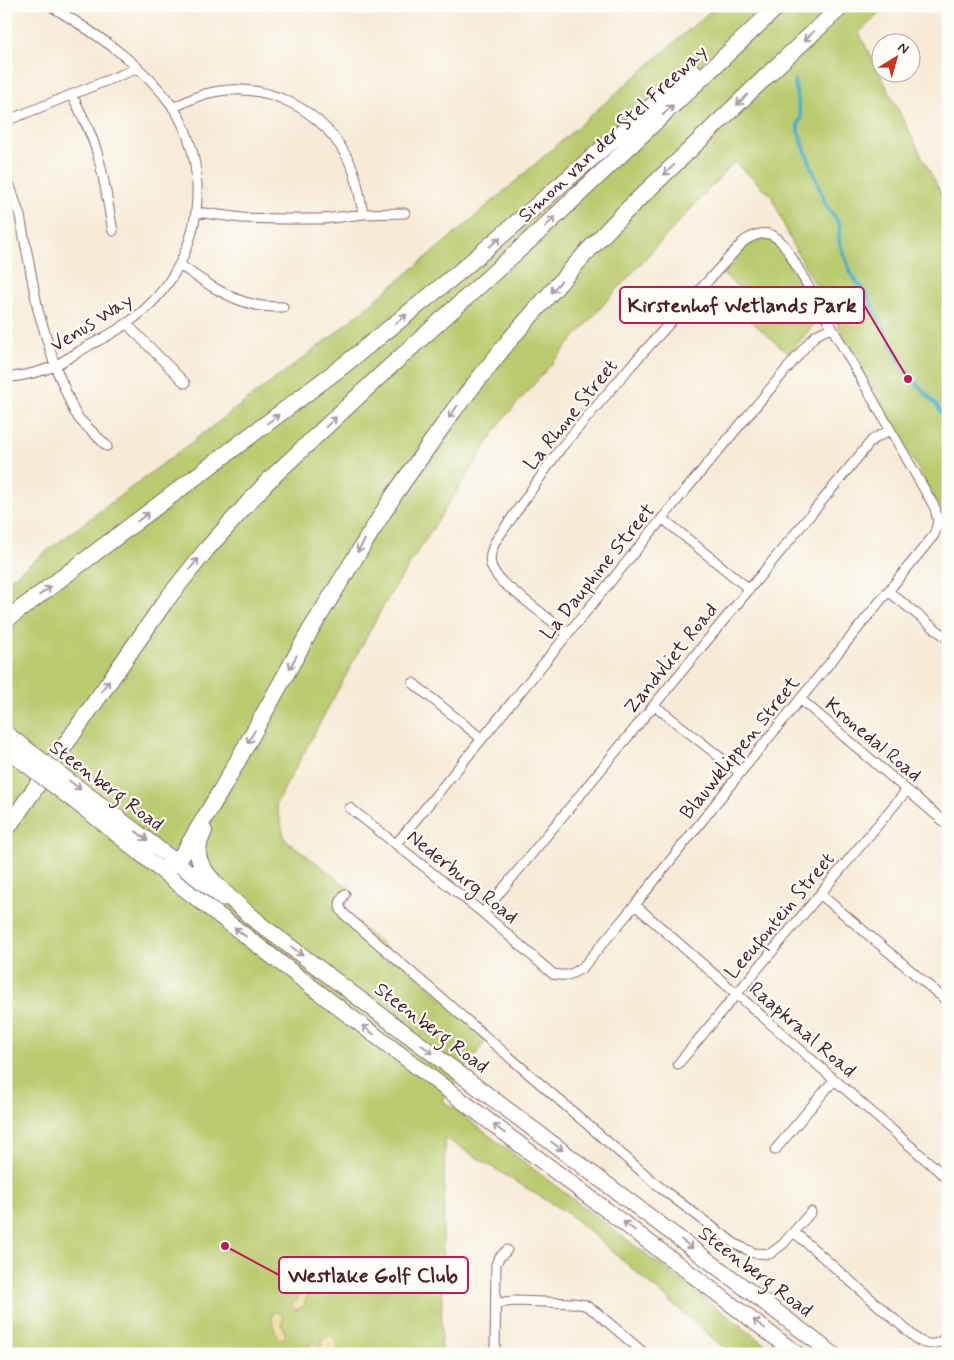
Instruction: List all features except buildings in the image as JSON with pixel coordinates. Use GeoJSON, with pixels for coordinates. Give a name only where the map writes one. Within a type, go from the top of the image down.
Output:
{"type":"FeatureCollection","features":[{"type":"Feature","properties":{"kind":"highway","name":"Simon van der Stel Freeway"},"geometry":{"type":"LineString","coordinates":[[6,830],[164,602],[206,550],[267,482],[543,228],[778,6]]}},
{"type":"Feature","properties":{"kind":"highway"},"geometry":{"type":"LineString","coordinates":[[160,869],[167,868],[176,863],[223,787],[311,629],[358,551],[394,495],[454,410],[512,337],[624,213],[842,6]]}},
{"type":"Feature","properties":{"kind":"highway"},"geometry":{"type":"LineString","coordinates":[[6,620],[344,365],[458,273],[708,60],[732,42],[745,37]]}},
{"type":"Feature","properties":{"kind":"highway"},"geometry":{"type":"LineString","coordinates":[[223,787],[200,839],[199,859],[216,885],[258,922]]}},
{"type":"Feature","properties":{"kind":"main road","name":"Steenberg Road"},"geometry":{"type":"LineString","coordinates":[[7,739],[101,813],[176,863],[258,922],[833,1354]]}},
{"type":"Feature","properties":{"kind":"main road","name":"Steenberg Road"},"geometry":{"type":"LineString","coordinates":[[101,813],[160,869],[347,1014],[797,1354]]}},
{"type":"Feature","properties":{"kind":"street","name":"Venus Way"},"geometry":{"type":"LineString","coordinates":[[6,378],[55,366],[126,324],[155,300],[180,265],[190,241],[196,212],[196,169],[183,125],[173,108],[154,83],[110,44],[51,6]]}},
{"type":"Feature","properties":{"kind":"street"},"geometry":{"type":"LineString","coordinates":[[6,121],[138,68]]}},
{"type":"Feature","properties":{"kind":"street"},"geometry":{"type":"LineString","coordinates":[[173,108],[204,94],[235,90],[273,95],[293,103],[325,126],[341,146],[352,167],[364,214]]}},
{"type":"Feature","properties":{"kind":"street"},"geometry":{"type":"LineString","coordinates":[[72,95],[88,127],[98,155],[113,231]]}},
{"type":"Feature","properties":{"kind":"street"},"geometry":{"type":"LineString","coordinates":[[6,174],[20,216],[38,310],[55,366],[77,416],[106,446]]}},
{"type":"Feature","properties":{"kind":"street"},"geometry":{"type":"LineString","coordinates":[[196,212],[242,218],[282,219],[324,219],[364,214],[405,213]]}},
{"type":"Feature","properties":{"kind":"street","name":"La Rhone Street"},"geometry":{"type":"LineString","coordinates":[[568,634],[502,582],[493,572],[490,562],[491,552],[495,542],[560,449],[636,360],[744,241],[754,235],[764,233],[774,235],[782,242],[832,327]]}},
{"type":"Feature","properties":{"kind":"street"},"geometry":{"type":"LineString","coordinates":[[180,265],[221,293],[256,305],[283,308]]}},
{"type":"Feature","properties":{"kind":"street"},"geometry":{"type":"LineString","coordinates":[[126,324],[185,383]]}},
{"type":"Feature","properties":{"kind":"street"},"geometry":{"type":"LineString","coordinates":[[832,327],[890,430]]}},
{"type":"Feature","properties":{"kind":"street","name":"La Dauphine Street"},"geometry":{"type":"LineString","coordinates":[[396,844],[662,518],[811,340],[816,335],[832,327]]}},
{"type":"Feature","properties":{"kind":"street","name":"Blauwklippen Street"},"geometry":{"type":"LineString","coordinates":[[553,974],[564,976],[574,973],[582,967],[635,905],[934,535],[938,522],[935,508],[890,430]]}},
{"type":"Feature","properties":{"kind":"street","name":"Zandvliet Road"},"geometry":{"type":"LineString","coordinates":[[483,913],[872,440],[890,430]]}},
{"type":"Feature","properties":{"kind":"street"},"geometry":{"type":"LineString","coordinates":[[662,518],[749,589]]}},
{"type":"Feature","properties":{"kind":"street"},"geometry":{"type":"LineString","coordinates":[[888,591],[948,639]]}},
{"type":"Feature","properties":{"kind":"street"},"geometry":{"type":"LineString","coordinates":[[414,683],[482,739]]}},
{"type":"Feature","properties":{"kind":"street","name":"Kronedal Road"},"geometry":{"type":"LineString","coordinates":[[800,699],[948,824]]}},
{"type":"Feature","properties":{"kind":"street"},"geometry":{"type":"LineString","coordinates":[[654,706],[740,773]]}},
{"type":"Feature","properties":{"kind":"street","name":"Leeufontein Street"},"geometry":{"type":"LineString","coordinates":[[678,1064],[907,790]]}},
{"type":"Feature","properties":{"kind":"street","name":"Nederburg Road"},"geometry":{"type":"LineString","coordinates":[[350,808],[483,913],[553,974]]}},
{"type":"Feature","properties":{"kind":"street"},"geometry":{"type":"LineString","coordinates":[[345,894],[340,902],[340,908],[344,914],[662,1188],[735,1244],[754,1253],[770,1254],[783,1244],[811,1212]]}},
{"type":"Feature","properties":{"kind":"street"},"geometry":{"type":"LineString","coordinates":[[820,894],[948,1002]]}},
{"type":"Feature","properties":{"kind":"street","name":"Raapkraal Road"},"geometry":{"type":"LineString","coordinates":[[635,905],[948,1179]]}},
{"type":"Feature","properties":{"kind":"street"},"geometry":{"type":"LineString","coordinates":[[775,1150],[834,1080]]}},
{"type":"Feature","properties":{"kind":"street"},"geometry":{"type":"LineString","coordinates":[[794,1232],[918,1340],[925,1344],[933,1345],[948,1335]]}},
{"type":"Feature","properties":{"kind":"street"},"geometry":{"type":"LineString","coordinates":[[495,1354],[496,1264],[507,1250]]}},
{"type":"Feature","properties":{"kind":"street"},"geometry":{"type":"LineString","coordinates":[[496,1302],[563,1302],[585,1305],[596,1312],[645,1354]]}},
{"type":"Feature","properties":{"kind":"green space"},"geometry":{"type":"Polygon","coordinates":[[[716,6],[887,6],[859,33],[872,58],[872,82],[884,82],[948,207],[948,518],[943,514],[792,243],[771,195],[734,162],[610,297],[501,422],[385,603],[276,804],[285,839],[349,888],[340,902],[340,908],[488,1038],[442,1100],[778,1354],[731,1354],[570,1215],[445,1138],[441,1354],[6,1354],[6,582],[327,340],[463,227],[716,6]]]}},
{"type":"Feature","properties":{"kind":"green space"},"geometry":{"type":"Polygon","coordinates":[[[762,239],[770,240],[778,245],[814,309],[816,318],[813,326],[789,354],[751,321],[762,308],[723,274],[749,245],[762,239]]]}},
{"type":"Feature","properties":{"kind":"sand"},"geometry":{"type":"Polygon","coordinates":[[[300,1284],[308,1287],[308,1291],[304,1306],[297,1310],[292,1308],[292,1304],[298,1299],[296,1287],[300,1284]]]}},
{"type":"Feature","properties":{"kind":"sand"},"geometry":{"type":"Polygon","coordinates":[[[273,1312],[279,1313],[283,1317],[282,1325],[286,1335],[284,1338],[280,1339],[274,1330],[272,1323],[273,1312]]]}},
{"type":"Feature","properties":{"kind":"sand"},"geometry":{"type":"Polygon","coordinates":[[[330,1335],[334,1337],[337,1343],[338,1350],[336,1354],[312,1354],[309,1350],[311,1343],[319,1346],[322,1345],[324,1338],[330,1335]]]}},
{"type":"Feature","properties":{"kind":"waterway"},"geometry":{"type":"LineString","coordinates":[[794,80],[801,119],[798,123],[798,131],[826,205],[840,225],[839,241],[851,273],[863,288],[901,363],[948,422]]}},
{"type":"Feature","properties":{"kind":"place","name":"Kirstenhof Wetlands Park"},"geometry":{"type":"Point","coordinates":[908,379]}},
{"type":"Feature","properties":{"kind":"place","name":"Westlake Golf Club"},"geometry":{"type":"Point","coordinates":[225,1246]}}]}
